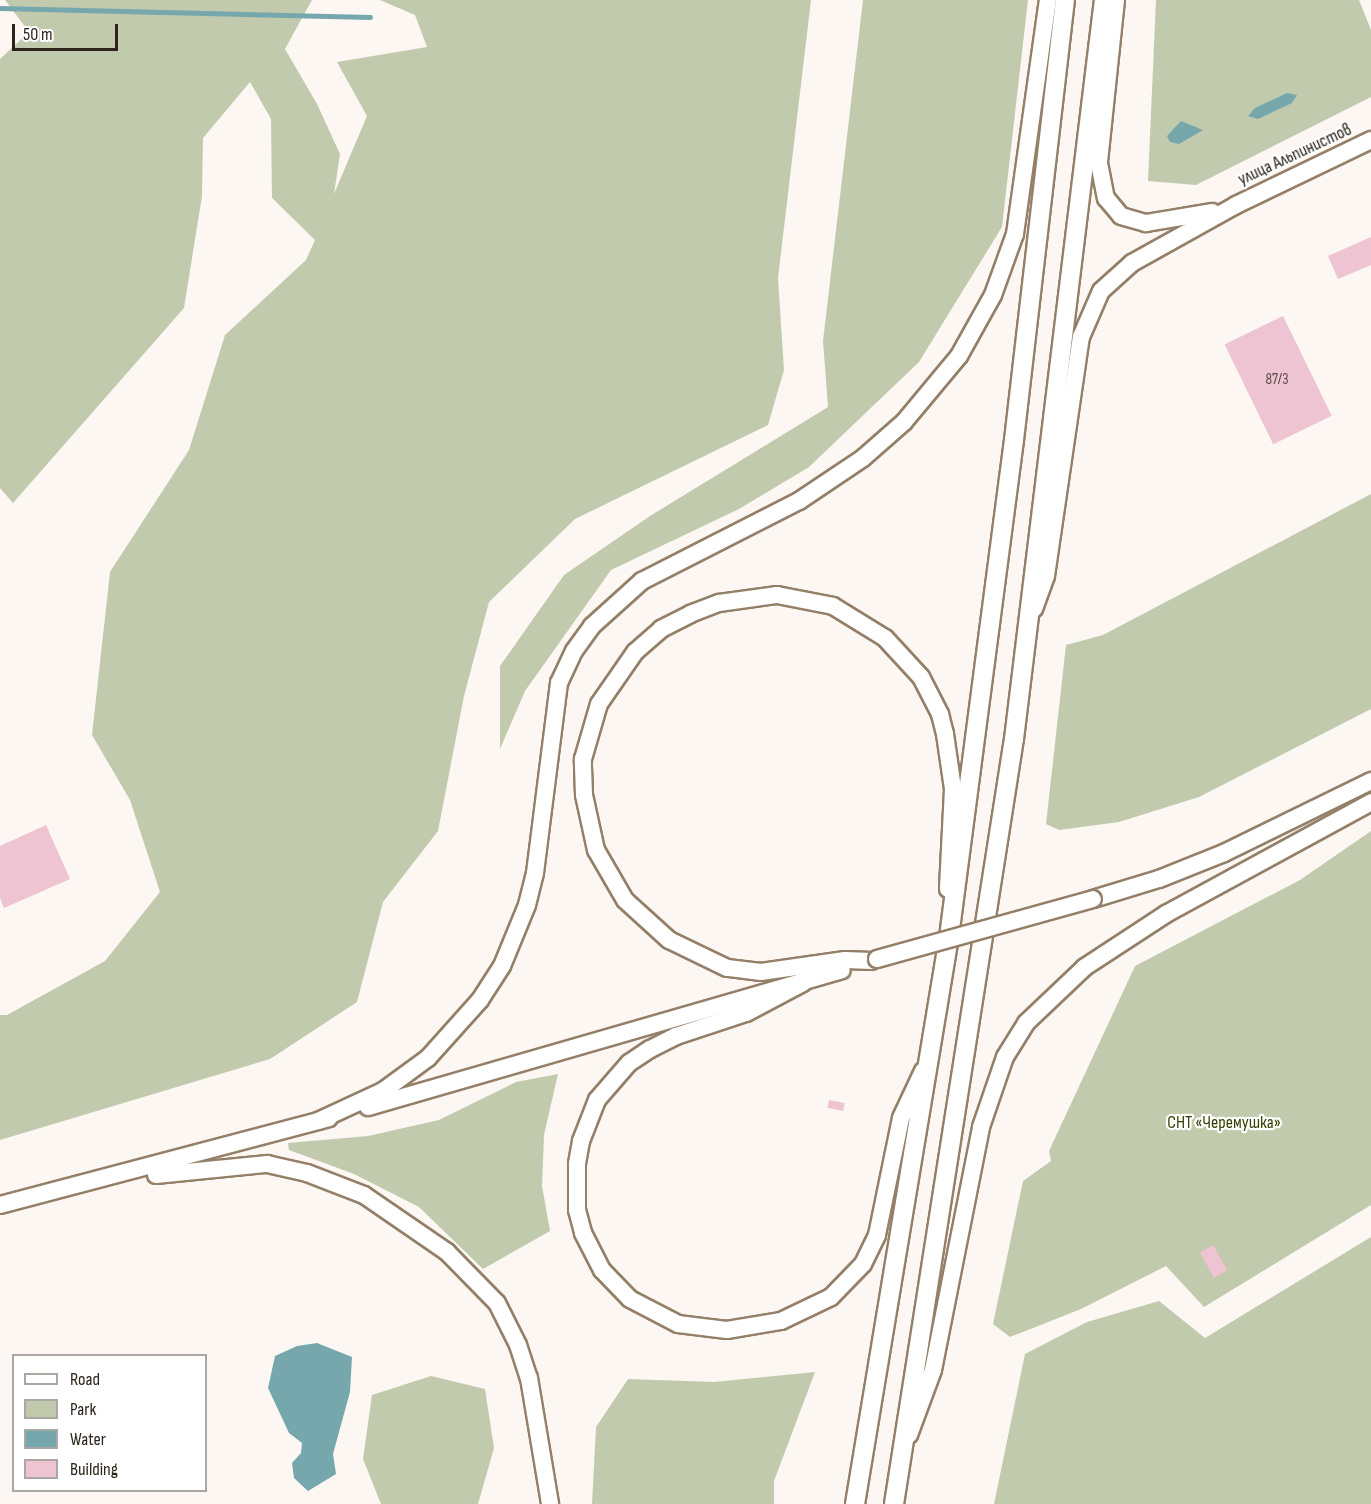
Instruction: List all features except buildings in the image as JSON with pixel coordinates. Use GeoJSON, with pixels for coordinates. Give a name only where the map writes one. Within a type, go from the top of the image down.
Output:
{"type":"FeatureCollection","features":[{"type":"Feature","properties":{"kind":"main road"},"geometry":{"type":"LineString","coordinates":[[318,1121],[383,1091],[428,1058],[480,1000],[502,966],[527,905],[535,873],[559,683],[574,651],[592,627],[622,596],[656,572],[768,518],[863,458],[904,422],[959,356],[993,295],[1015,234],[1048,0]]}},
{"type":"Feature","properties":{"kind":"main road"},"geometry":{"type":"LineString","coordinates":[[855,1504],[949,937],[1014,440],[1065,0]]}},
{"type":"Feature","properties":{"kind":"main road"},"geometry":{"type":"LineString","coordinates":[[894,1504],[978,986],[1026,633],[1104,0]]}},
{"type":"Feature","properties":{"kind":"main road"},"geometry":{"type":"LineString","coordinates":[[1116,0],[1099,164],[1106,198],[1121,216],[1146,224],[1185,219],[1236,205]]}},
{"type":"Feature","properties":{"kind":"main road","name":"улица Альпинистов"},"geometry":{"type":"LineString","coordinates":[[1236,205],[1371,140]]}},
{"type":"Feature","properties":{"kind":"main road"},"geometry":{"type":"LineString","coordinates":[[1026,633],[1046,576],[1081,337],[1091,306],[1114,277],[1132,262],[1236,205]]}},
{"type":"Feature","properties":{"kind":"main road"},"geometry":{"type":"LineString","coordinates":[[875,960],[845,960],[761,972],[728,968],[661,933],[625,900],[607,873],[588,824],[584,795],[583,759],[589,730],[617,674],[661,629],[719,603],[777,596],[804,599],[859,619],[909,662],[940,714],[950,760],[953,789],[949,937]]}},
{"type":"Feature","properties":{"kind":"main road"},"geometry":{"type":"LineString","coordinates":[[0,1204],[90,1184],[318,1121],[1159,879],[1224,853],[1371,781]]}},
{"type":"Feature","properties":{"kind":"main road"},"geometry":{"type":"LineString","coordinates":[[901,1459],[933,1370],[981,1127],[1005,1057],[1026,1023],[1085,967],[1166,914],[1371,802]]}},
{"type":"Feature","properties":{"kind":"main road"},"geometry":{"type":"LineString","coordinates":[[803,983],[746,1013],[676,1036],[650,1049],[629,1063],[597,1100],[581,1141],[577,1164],[577,1210],[583,1233],[602,1269],[648,1312],[694,1329],[750,1329],[811,1309],[847,1283],[863,1264],[877,1235],[901,1118],[928,1059]]}},
{"type":"Feature","properties":{"kind":"main road"},"geometry":{"type":"LineString","coordinates":[[90,1184],[227,1165],[267,1164],[306,1173],[364,1195],[447,1252],[497,1303],[518,1345],[529,1378],[550,1504]]}},
{"type":"Feature","properties":{"kind":"green space"},"geometry":{"type":"Polygon","coordinates":[[[5,0],[312,0],[285,49],[317,104],[340,154],[334,194],[367,116],[337,62],[427,47],[415,15],[380,0],[811,0],[778,278],[784,370],[768,425],[575,519],[489,602],[464,696],[438,831],[383,902],[357,1002],[270,1059],[0,1140],[0,1015],[7,1015],[105,961],[160,892],[130,800],[92,735],[110,572],[189,450],[225,335],[306,260],[315,240],[272,198],[271,119],[250,82],[203,138],[202,196],[184,308],[13,503],[0,488],[0,59],[29,32],[5,0]]]}},
{"type":"Feature","properties":{"kind":"green space"},"geometry":{"type":"Polygon","coordinates":[[[863,0],[1028,0],[1002,227],[919,362],[809,467],[739,509],[611,570],[525,691],[500,749],[500,666],[564,575],[650,516],[828,407],[823,341],[863,0]]]}},
{"type":"Feature","properties":{"kind":"green space"},"geometry":{"type":"Polygon","coordinates":[[[1156,0],[1359,0],[1371,30],[1371,97],[1196,185],[1148,181],[1156,0]]]}},
{"type":"Feature","properties":{"kind":"green space"},"geometry":{"type":"Polygon","coordinates":[[[1371,494],[1371,709],[1199,797],[1119,822],[1059,830],[1046,824],[1066,645],[1103,635],[1371,494]]]}},
{"type":"Feature","properties":{"kind":"green space","name":"СНТ «Черемушка»"},"geometry":{"type":"Polygon","coordinates":[[[1371,831],[1371,1205],[1204,1307],[1166,1266],[1081,1309],[1010,1337],[993,1324],[1023,1181],[1051,1161],[1049,1151],[1135,966],[1300,880],[1371,831]]]}},
{"type":"Feature","properties":{"kind":"green space"},"geometry":{"type":"Polygon","coordinates":[[[558,1074],[544,1135],[542,1186],[550,1231],[483,1269],[419,1207],[354,1174],[289,1150],[288,1143],[368,1136],[439,1120],[516,1082],[558,1074]]]}},
{"type":"Feature","properties":{"kind":"green space"},"geometry":{"type":"Polygon","coordinates":[[[1371,1237],[1371,1504],[994,1504],[1025,1354],[1087,1322],[1159,1301],[1205,1338],[1371,1237]]]}},
{"type":"Feature","properties":{"kind":"green space"},"geometry":{"type":"Polygon","coordinates":[[[815,1372],[774,1481],[774,1504],[592,1504],[596,1427],[628,1379],[714,1382],[815,1372]]]}},
{"type":"Feature","properties":{"kind":"green space"},"geometry":{"type":"Polygon","coordinates":[[[431,1376],[485,1389],[494,1448],[478,1504],[381,1504],[363,1459],[372,1395],[431,1376]]]}},
{"type":"Feature","properties":{"kind":"water"},"geometry":{"type":"Polygon","coordinates":[[[1287,93],[1297,95],[1292,103],[1258,119],[1248,116],[1255,108],[1287,93]]]}},
{"type":"Feature","properties":{"kind":"water"},"geometry":{"type":"Polygon","coordinates":[[[1181,121],[1203,130],[1179,144],[1170,142],[1167,136],[1181,121]]]}},
{"type":"Feature","properties":{"kind":"water"},"geometry":{"type":"Polygon","coordinates":[[[317,1343],[352,1357],[350,1392],[333,1454],[336,1474],[308,1491],[294,1478],[292,1463],[301,1453],[302,1443],[289,1433],[268,1388],[275,1356],[297,1346],[317,1343]]]}},
{"type":"Feature","properties":{"kind":"waterway"},"geometry":{"type":"LineString","coordinates":[[0,8],[370,17]]}}]}
